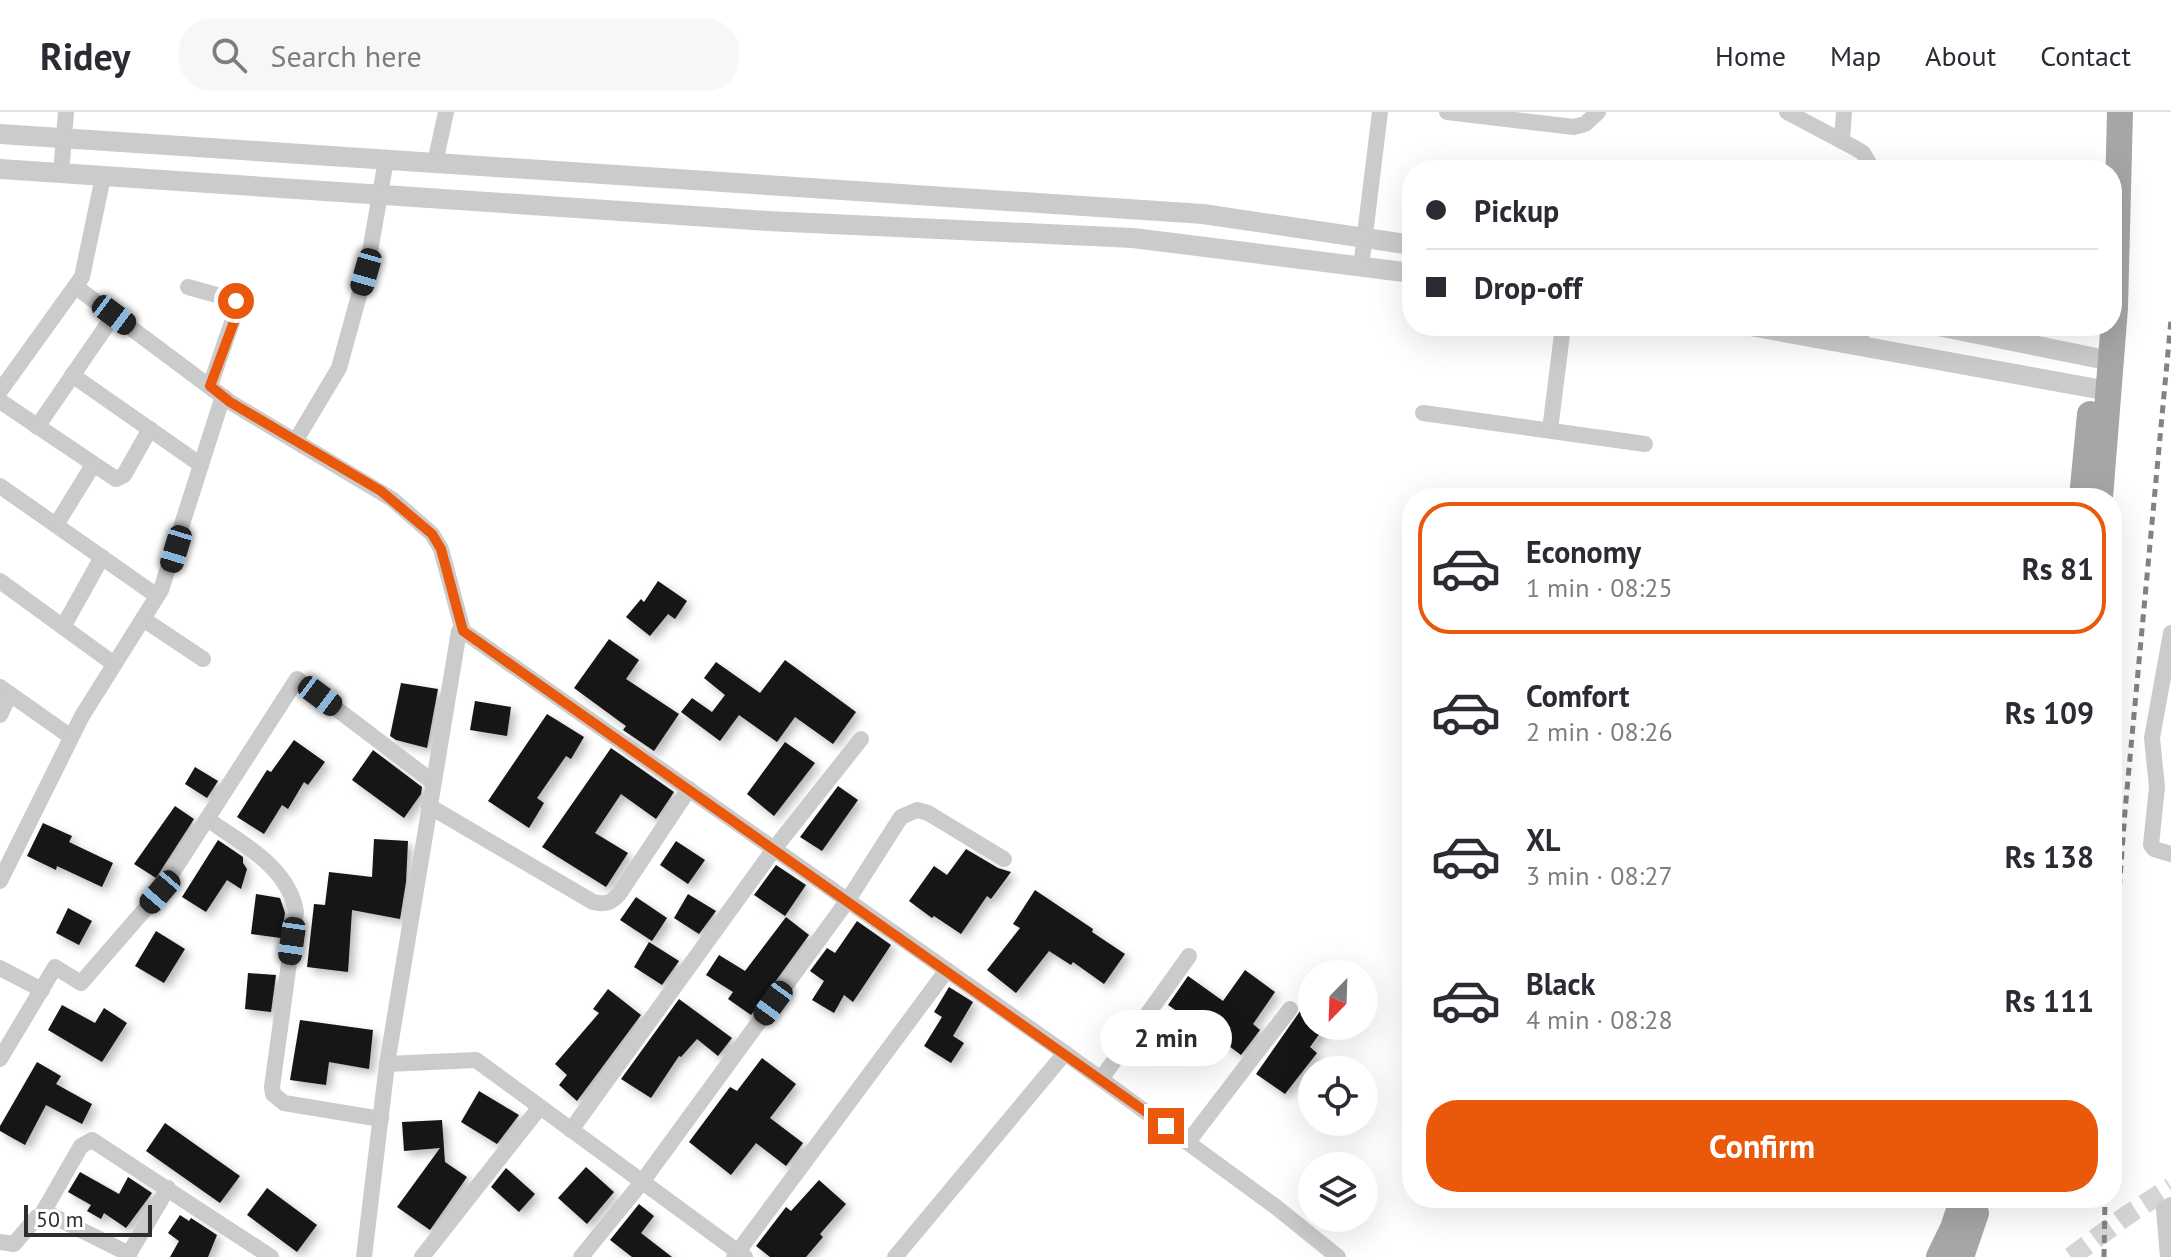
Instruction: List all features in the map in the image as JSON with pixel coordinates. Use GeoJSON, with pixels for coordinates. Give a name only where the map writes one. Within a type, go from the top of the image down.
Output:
{"type":"FeatureCollection","features":[{"type":"Feature","properties":{"kind":"main road"},"geometry":{"type":"LineString","coordinates":[[2102,160],[2104,112]]}},
{"type":"Feature","properties":{"kind":"main road"},"geometry":{"type":"LineString","coordinates":[[2117,160],[2120,112]]}},
{"type":"Feature","properties":{"kind":"main road"},"geometry":{"type":"LineString","coordinates":[[2098,336],[2102,359]]}},
{"type":"Feature","properties":{"kind":"main road"},"geometry":{"type":"LineString","coordinates":[[2100,488],[2104,336]]}},
{"type":"Feature","properties":{"kind":"main road"},"geometry":{"type":"LineString","coordinates":[[2084,488],[2100,390]]}},
{"type":"Feature","properties":{"kind":"main road"},"geometry":{"type":"LineString","coordinates":[[1939,1257],[1960,1208]]}},
{"type":"Feature","properties":{"kind":"main road"},"geometry":{"type":"LineString","coordinates":[[1961,1257],[1977,1208]]}},
{"type":"Feature","properties":{"kind":"street"},"geometry":{"type":"LineString","coordinates":[[61,174],[66,112]]}},
{"type":"Feature","properties":{"kind":"street"},"geometry":{"type":"LineString","coordinates":[[435,163],[446,112]]}},
{"type":"Feature","properties":{"kind":"street"},"geometry":{"type":"LineString","coordinates":[[1361,267],[1380,112]]}},
{"type":"Feature","properties":{"kind":"street"},"geometry":{"type":"LineString","coordinates":[[1447,112],[1574,127],[1585,124],[1598,112]]}},
{"type":"Feature","properties":{"kind":"street"},"geometry":{"type":"LineString","coordinates":[[1787,112],[1863,153],[1867,160]]}},
{"type":"Feature","properties":{"kind":"street"},"geometry":{"type":"LineString","coordinates":[[1842,141],[1844,112]]}},
{"type":"Feature","properties":{"kind":"street"},"geometry":{"type":"LineString","coordinates":[[0,134],[1203,214],[1402,244]]}},
{"type":"Feature","properties":{"kind":"street"},"geometry":{"type":"LineString","coordinates":[[296,440],[339,368],[366,272],[386,160]]}},
{"type":"Feature","properties":{"kind":"street"},"geometry":{"type":"LineString","coordinates":[[0,169],[768,221],[1133,238],[1402,272]]}},
{"type":"Feature","properties":{"kind":"street"},"geometry":{"type":"LineString","coordinates":[[0,391],[76,287],[86,262],[103,177]]}},
{"type":"Feature","properties":{"kind":"street"},"geometry":{"type":"LineString","coordinates":[[998,200],[999,231]]}},
{"type":"Feature","properties":{"kind":"street"},"geometry":{"type":"LineString","coordinates":[[76,287],[216,391],[387,495],[438,541],[463,631],[1065,1053],[1276,1207],[1338,1257]]}},
{"type":"Feature","properties":{"kind":"street"},"geometry":{"type":"LineString","coordinates":[[0,881],[6,855],[71,737],[167,577],[201,465],[238,305],[231,299],[188,287]]}},
{"type":"Feature","properties":{"kind":"street"},"geometry":{"type":"LineString","coordinates":[[37,427],[114,315]]}},
{"type":"Feature","properties":{"kind":"street"},"geometry":{"type":"LineString","coordinates":[[1550,430],[1562,336]]}},
{"type":"Feature","properties":{"kind":"street"},"geometry":{"type":"LineString","coordinates":[[1861,336],[2100,390]]}},
{"type":"Feature","properties":{"kind":"street"},"geometry":{"type":"LineString","coordinates":[[1988,336],[2102,359]]}},
{"type":"Feature","properties":{"kind":"street"},"geometry":{"type":"LineString","coordinates":[[72,375],[201,465]]}},
{"type":"Feature","properties":{"kind":"street"},"geometry":{"type":"LineString","coordinates":[[0,401],[112,478],[121,478],[150,429]]}},
{"type":"Feature","properties":{"kind":"street"},"geometry":{"type":"LineString","coordinates":[[1423,413],[1645,444]]}},
{"type":"Feature","properties":{"kind":"street"},"geometry":{"type":"LineString","coordinates":[[56,525],[93,465]]}},
{"type":"Feature","properties":{"kind":"street"},"geometry":{"type":"LineString","coordinates":[[1,487],[157,596]]}},
{"type":"Feature","properties":{"kind":"street"},"geometry":{"type":"LineString","coordinates":[[63,627],[102,557]]}},
{"type":"Feature","properties":{"kind":"street"},"geometry":{"type":"LineString","coordinates":[[0,581],[114,664]]}},
{"type":"Feature","properties":{"kind":"street"},"geometry":{"type":"LineString","coordinates":[[143,619],[203,659]]}},
{"type":"Feature","properties":{"kind":"street"},"geometry":{"type":"LineString","coordinates":[[364,1257],[387,1064],[459,631],[463,631]]}},
{"type":"Feature","properties":{"kind":"street"},"geometry":{"type":"LineString","coordinates":[[2171,633],[2152,738],[2157,787],[2151,845],[2154,849],[2171,854]]}},
{"type":"Feature","properties":{"kind":"street"},"geometry":{"type":"LineString","coordinates":[[0,1059],[55,967],[81,983],[160,892],[297,679],[433,782]]}},
{"type":"Feature","properties":{"kind":"street"},"geometry":{"type":"LineString","coordinates":[[0,715],[5,691],[71,737]]}},
{"type":"Feature","properties":{"kind":"street"},"geometry":{"type":"LineString","coordinates":[[571,1130],[774,849],[861,739]]}},
{"type":"Feature","properties":{"kind":"street"},"geometry":{"type":"LineString","coordinates":[[429,806],[593,902],[604,904],[612,902],[619,894],[689,789]]}},
{"type":"Feature","properties":{"kind":"street"},"geometry":{"type":"LineString","coordinates":[[581,1257],[642,1182],[848,900],[901,817],[908,811],[928,813],[1004,859]]}},
{"type":"Feature","properties":{"kind":"street"},"geometry":{"type":"LineString","coordinates":[[207,819],[264,859],[294,899],[296,912],[273,1094],[284,1103],[381,1119]]}},
{"type":"Feature","properties":{"kind":"street"},"geometry":{"type":"LineString","coordinates":[[1101,1079],[1189,956]]}},
{"type":"Feature","properties":{"kind":"street"},"geometry":{"type":"LineString","coordinates":[[0,968],[42,990]]}},
{"type":"Feature","properties":{"kind":"street"},"geometry":{"type":"LineString","coordinates":[[387,1064],[476,1060],[739,1255],[947,970]]}},
{"type":"Feature","properties":{"kind":"street"},"geometry":{"type":"LineString","coordinates":[[1188,1142],[1290,1009]]}},
{"type":"Feature","properties":{"kind":"street"},"geometry":{"type":"LineString","coordinates":[[895,1257],[1065,1053]]}},
{"type":"Feature","properties":{"kind":"street"},"geometry":{"type":"LineString","coordinates":[[422,1257],[540,1107]]}},
{"type":"Feature","properties":{"kind":"street"},"geometry":{"type":"LineString","coordinates":[[9,1247],[42,1214],[81,1146],[92,1140],[271,1257]]}},
{"type":"Feature","properties":{"kind":"street"},"geometry":{"type":"LineString","coordinates":[[42,1214],[53,1214],[128,1256],[168,1188]]}},
{"type":"Feature","properties":{"kind":"street"},"geometry":{"type":"LineString","coordinates":[[2168,1257],[2164,1209],[2171,1205]]}},
{"type":"Feature","properties":{"kind":"building"},"geometry":{"type":"Polygon","coordinates":[[[658,581],[687,601],[675,619],[668,614],[650,636],[626,617],[641,599],[644,602],[658,581]]]}},
{"type":"Feature","properties":{"kind":"building"},"geometry":{"type":"Polygon","coordinates":[[[609,639],[639,660],[626,679],[679,714],[654,751],[623,730],[626,726],[574,688],[609,639]]]}},
{"type":"Feature","properties":{"kind":"building"},"geometry":{"type":"Polygon","coordinates":[[[785,660],[856,712],[833,744],[795,717],[777,742],[739,715],[720,741],[681,712],[692,698],[712,712],[725,695],[704,678],[716,662],[760,693],[785,660]]]}},
{"type":"Feature","properties":{"kind":"building"},"geometry":{"type":"Polygon","coordinates":[[[401,683],[438,689],[427,748],[390,736],[401,683]]]}},
{"type":"Feature","properties":{"kind":"building"},"geometry":{"type":"Polygon","coordinates":[[[475,701],[511,707],[507,736],[470,730],[475,701]]]}},
{"type":"Feature","properties":{"kind":"building"},"geometry":{"type":"Polygon","coordinates":[[[547,714],[584,737],[571,759],[566,756],[537,798],[544,803],[529,828],[488,801],[547,714]]]}},
{"type":"Feature","properties":{"kind":"building"},"geometry":{"type":"Polygon","coordinates":[[[294,740],[325,762],[308,785],[304,782],[288,809],[282,805],[264,834],[237,817],[267,770],[271,772],[294,740]]]}},
{"type":"Feature","properties":{"kind":"building"},"geometry":{"type":"Polygon","coordinates":[[[785,742],[815,763],[774,816],[747,794],[785,742]]]}},
{"type":"Feature","properties":{"kind":"building"},"geometry":{"type":"Polygon","coordinates":[[[611,748],[674,792],[656,819],[621,794],[595,833],[628,853],[606,887],[542,847],[611,748]]]}},
{"type":"Feature","properties":{"kind":"building"},"geometry":{"type":"Polygon","coordinates":[[[373,750],[422,787],[421,794],[404,818],[352,780],[373,750]]]}},
{"type":"Feature","properties":{"kind":"building"},"geometry":{"type":"Polygon","coordinates":[[[195,767],[218,781],[207,798],[185,784],[195,767]]]}},
{"type":"Feature","properties":{"kind":"building"},"geometry":{"type":"Polygon","coordinates":[[[838,786],[858,800],[822,851],[800,837],[838,786]]]}},
{"type":"Feature","properties":{"kind":"building"},"geometry":{"type":"Polygon","coordinates":[[[175,806],[194,819],[156,878],[134,864],[175,806]]]}},
{"type":"Feature","properties":{"kind":"building"},"geometry":{"type":"Polygon","coordinates":[[[43,823],[72,836],[69,842],[113,863],[102,887],[27,856],[43,823]]]}},
{"type":"Feature","properties":{"kind":"building"},"geometry":{"type":"Polygon","coordinates":[[[374,839],[408,841],[400,919],[352,910],[348,972],[307,967],[314,904],[325,905],[329,872],[372,877],[374,839]]]}},
{"type":"Feature","properties":{"kind":"building"},"geometry":{"type":"Polygon","coordinates":[[[218,840],[243,857],[247,869],[241,889],[227,880],[206,912],[182,897],[218,840]]]}},
{"type":"Feature","properties":{"kind":"building"},"geometry":{"type":"Polygon","coordinates":[[[676,841],[705,860],[688,884],[660,865],[676,841]]]}},
{"type":"Feature","properties":{"kind":"building"},"geometry":{"type":"Polygon","coordinates":[[[966,849],[1011,872],[991,899],[987,896],[961,934],[909,901],[934,866],[947,875],[966,849]]]}},
{"type":"Feature","properties":{"kind":"building"},"geometry":{"type":"Polygon","coordinates":[[[776,865],[806,885],[785,916],[754,895],[776,865]]]}},
{"type":"Feature","properties":{"kind":"building"},"geometry":{"type":"Polygon","coordinates":[[[1035,890],[1125,954],[1104,984],[1073,962],[1071,965],[1049,951],[1016,993],[987,970],[1020,928],[1013,924],[1035,890]]]}},
{"type":"Feature","properties":{"kind":"building"},"geometry":{"type":"Polygon","coordinates":[[[256,894],[280,898],[285,913],[281,938],[251,934],[256,894]]]}},
{"type":"Feature","properties":{"kind":"building"},"geometry":{"type":"Polygon","coordinates":[[[688,894],[716,911],[699,934],[674,918],[688,894]]]}},
{"type":"Feature","properties":{"kind":"building"},"geometry":{"type":"Polygon","coordinates":[[[636,897],[667,918],[652,941],[620,920],[636,897]]]}},
{"type":"Feature","properties":{"kind":"building"},"geometry":{"type":"Polygon","coordinates":[[[68,908],[92,921],[79,945],[56,933],[68,908]]]}},
{"type":"Feature","properties":{"kind":"building"},"geometry":{"type":"Polygon","coordinates":[[[786,917],[809,935],[751,1015],[728,999],[733,992],[706,975],[719,955],[745,971],[786,917]]]}},
{"type":"Feature","properties":{"kind":"building"},"geometry":{"type":"Polygon","coordinates":[[[857,921],[891,945],[853,1002],[844,995],[834,1013],[812,1000],[824,981],[810,971],[827,948],[835,953],[857,921]]]}},
{"type":"Feature","properties":{"kind":"building"},"geometry":{"type":"Polygon","coordinates":[[[156,931],[185,949],[164,983],[135,966],[156,931]]]}},
{"type":"Feature","properties":{"kind":"building"},"geometry":{"type":"Polygon","coordinates":[[[649,942],[679,961],[662,985],[634,967],[649,942]]]}},
{"type":"Feature","properties":{"kind":"building"},"geometry":{"type":"Polygon","coordinates":[[[1245,970],[1275,992],[1253,1024],[1260,1030],[1241,1055],[1168,1005],[1188,976],[1223,1001],[1245,970]]]}},
{"type":"Feature","properties":{"kind":"building"},"geometry":{"type":"Polygon","coordinates":[[[248,973],[276,975],[271,1012],[245,1009],[248,973]]]}},
{"type":"Feature","properties":{"kind":"building"},"geometry":{"type":"Polygon","coordinates":[[[949,987],[973,1002],[953,1036],[964,1043],[951,1063],[924,1046],[942,1017],[934,1012],[949,987]]]}},
{"type":"Feature","properties":{"kind":"building"},"geometry":{"type":"Polygon","coordinates":[[[608,989],[641,1015],[577,1101],[559,1085],[567,1075],[555,1064],[599,1013],[593,1009],[608,989]]]}},
{"type":"Feature","properties":{"kind":"building"},"geometry":{"type":"Polygon","coordinates":[[[679,999],[732,1038],[718,1056],[697,1039],[679,1056],[651,1098],[621,1079],[679,999]]]}},
{"type":"Feature","properties":{"kind":"building"},"geometry":{"type":"Polygon","coordinates":[[[62,1005],[95,1023],[104,1008],[127,1023],[102,1062],[48,1030],[62,1005]]]}},
{"type":"Feature","properties":{"kind":"building"},"geometry":{"type":"Polygon","coordinates":[[[1298,1014],[1298,1040],[1315,1040],[1310,1047],[1317,1053],[1315,1056],[1298,1056],[1298,1077],[1285,1094],[1256,1074],[1298,1014]]]}},
{"type":"Feature","properties":{"kind":"building"},"geometry":{"type":"Polygon","coordinates":[[[300,1020],[373,1030],[369,1069],[329,1062],[326,1085],[290,1080],[300,1020]]]}},
{"type":"Feature","properties":{"kind":"building"},"geometry":{"type":"Polygon","coordinates":[[[762,1058],[796,1084],[770,1118],[803,1143],[786,1166],[756,1143],[731,1175],[689,1142],[730,1087],[737,1091],[762,1058]]]}},
{"type":"Feature","properties":{"kind":"building"},"geometry":{"type":"Polygon","coordinates":[[[37,1062],[61,1076],[56,1084],[92,1104],[82,1124],[46,1105],[25,1145],[0,1131],[0,1126],[37,1062]]]}},
{"type":"Feature","properties":{"kind":"building"},"geometry":{"type":"Polygon","coordinates":[[[479,1091],[519,1115],[497,1144],[461,1122],[479,1091]]]}},
{"type":"Feature","properties":{"kind":"building"},"geometry":{"type":"Polygon","coordinates":[[[442,1120],[445,1162],[467,1177],[430,1230],[397,1207],[440,1148],[404,1151],[402,1122],[442,1120]]]}},
{"type":"Feature","properties":{"kind":"building"},"geometry":{"type":"Polygon","coordinates":[[[165,1123],[240,1176],[220,1203],[146,1151],[165,1123]]]}},
{"type":"Feature","properties":{"kind":"building"},"geometry":{"type":"Polygon","coordinates":[[[586,1167],[614,1192],[587,1224],[558,1198],[586,1167]]]}},
{"type":"Feature","properties":{"kind":"building"},"geometry":{"type":"Polygon","coordinates":[[[506,1168],[535,1194],[519,1212],[491,1187],[506,1168]]]}},
{"type":"Feature","properties":{"kind":"building"},"geometry":{"type":"Polygon","coordinates":[[[80,1172],[119,1194],[128,1177],[152,1193],[126,1228],[104,1213],[101,1219],[87,1211],[91,1205],[68,1192],[80,1172]]]}},
{"type":"Feature","properties":{"kind":"building"},"geometry":{"type":"Polygon","coordinates":[[[819,1180],[846,1204],[820,1234],[823,1237],[806,1257],[770,1257],[756,1246],[786,1207],[791,1211],[819,1180]]]}},
{"type":"Feature","properties":{"kind":"building"},"geometry":{"type":"Polygon","coordinates":[[[267,1188],[317,1225],[297,1252],[247,1215],[267,1188]]]}},
{"type":"Feature","properties":{"kind":"building"},"geometry":{"type":"Polygon","coordinates":[[[639,1204],[654,1216],[641,1233],[672,1257],[632,1257],[610,1240],[639,1204]]]}},
{"type":"Feature","properties":{"kind":"building"},"geometry":{"type":"Polygon","coordinates":[[[180,1215],[189,1221],[191,1218],[217,1235],[208,1257],[170,1257],[179,1241],[168,1233],[180,1215]]]}},
{"type":"Feature","properties":{"kind":"tunnel"},"geometry":{"type":"LineString","coordinates":[[2071,1257],[2171,1187]]}},
{"type":"Feature","properties":{"kind":"railway"},"geometry":{"type":"LineString","coordinates":[[2122,851],[2171,320]]}},
{"type":"Feature","properties":{"kind":"railway"},"geometry":{"type":"LineString","coordinates":[[2104,1257],[2105,1208]]}},
{"type":"Feature","properties":{"kind":"route"},"geometry":{"type":"LineString","coordinates":[[236,301],[238,311],[210,386],[230,402],[381,491],[432,534],[441,549],[463,631],[1166,1126]]}}]}
